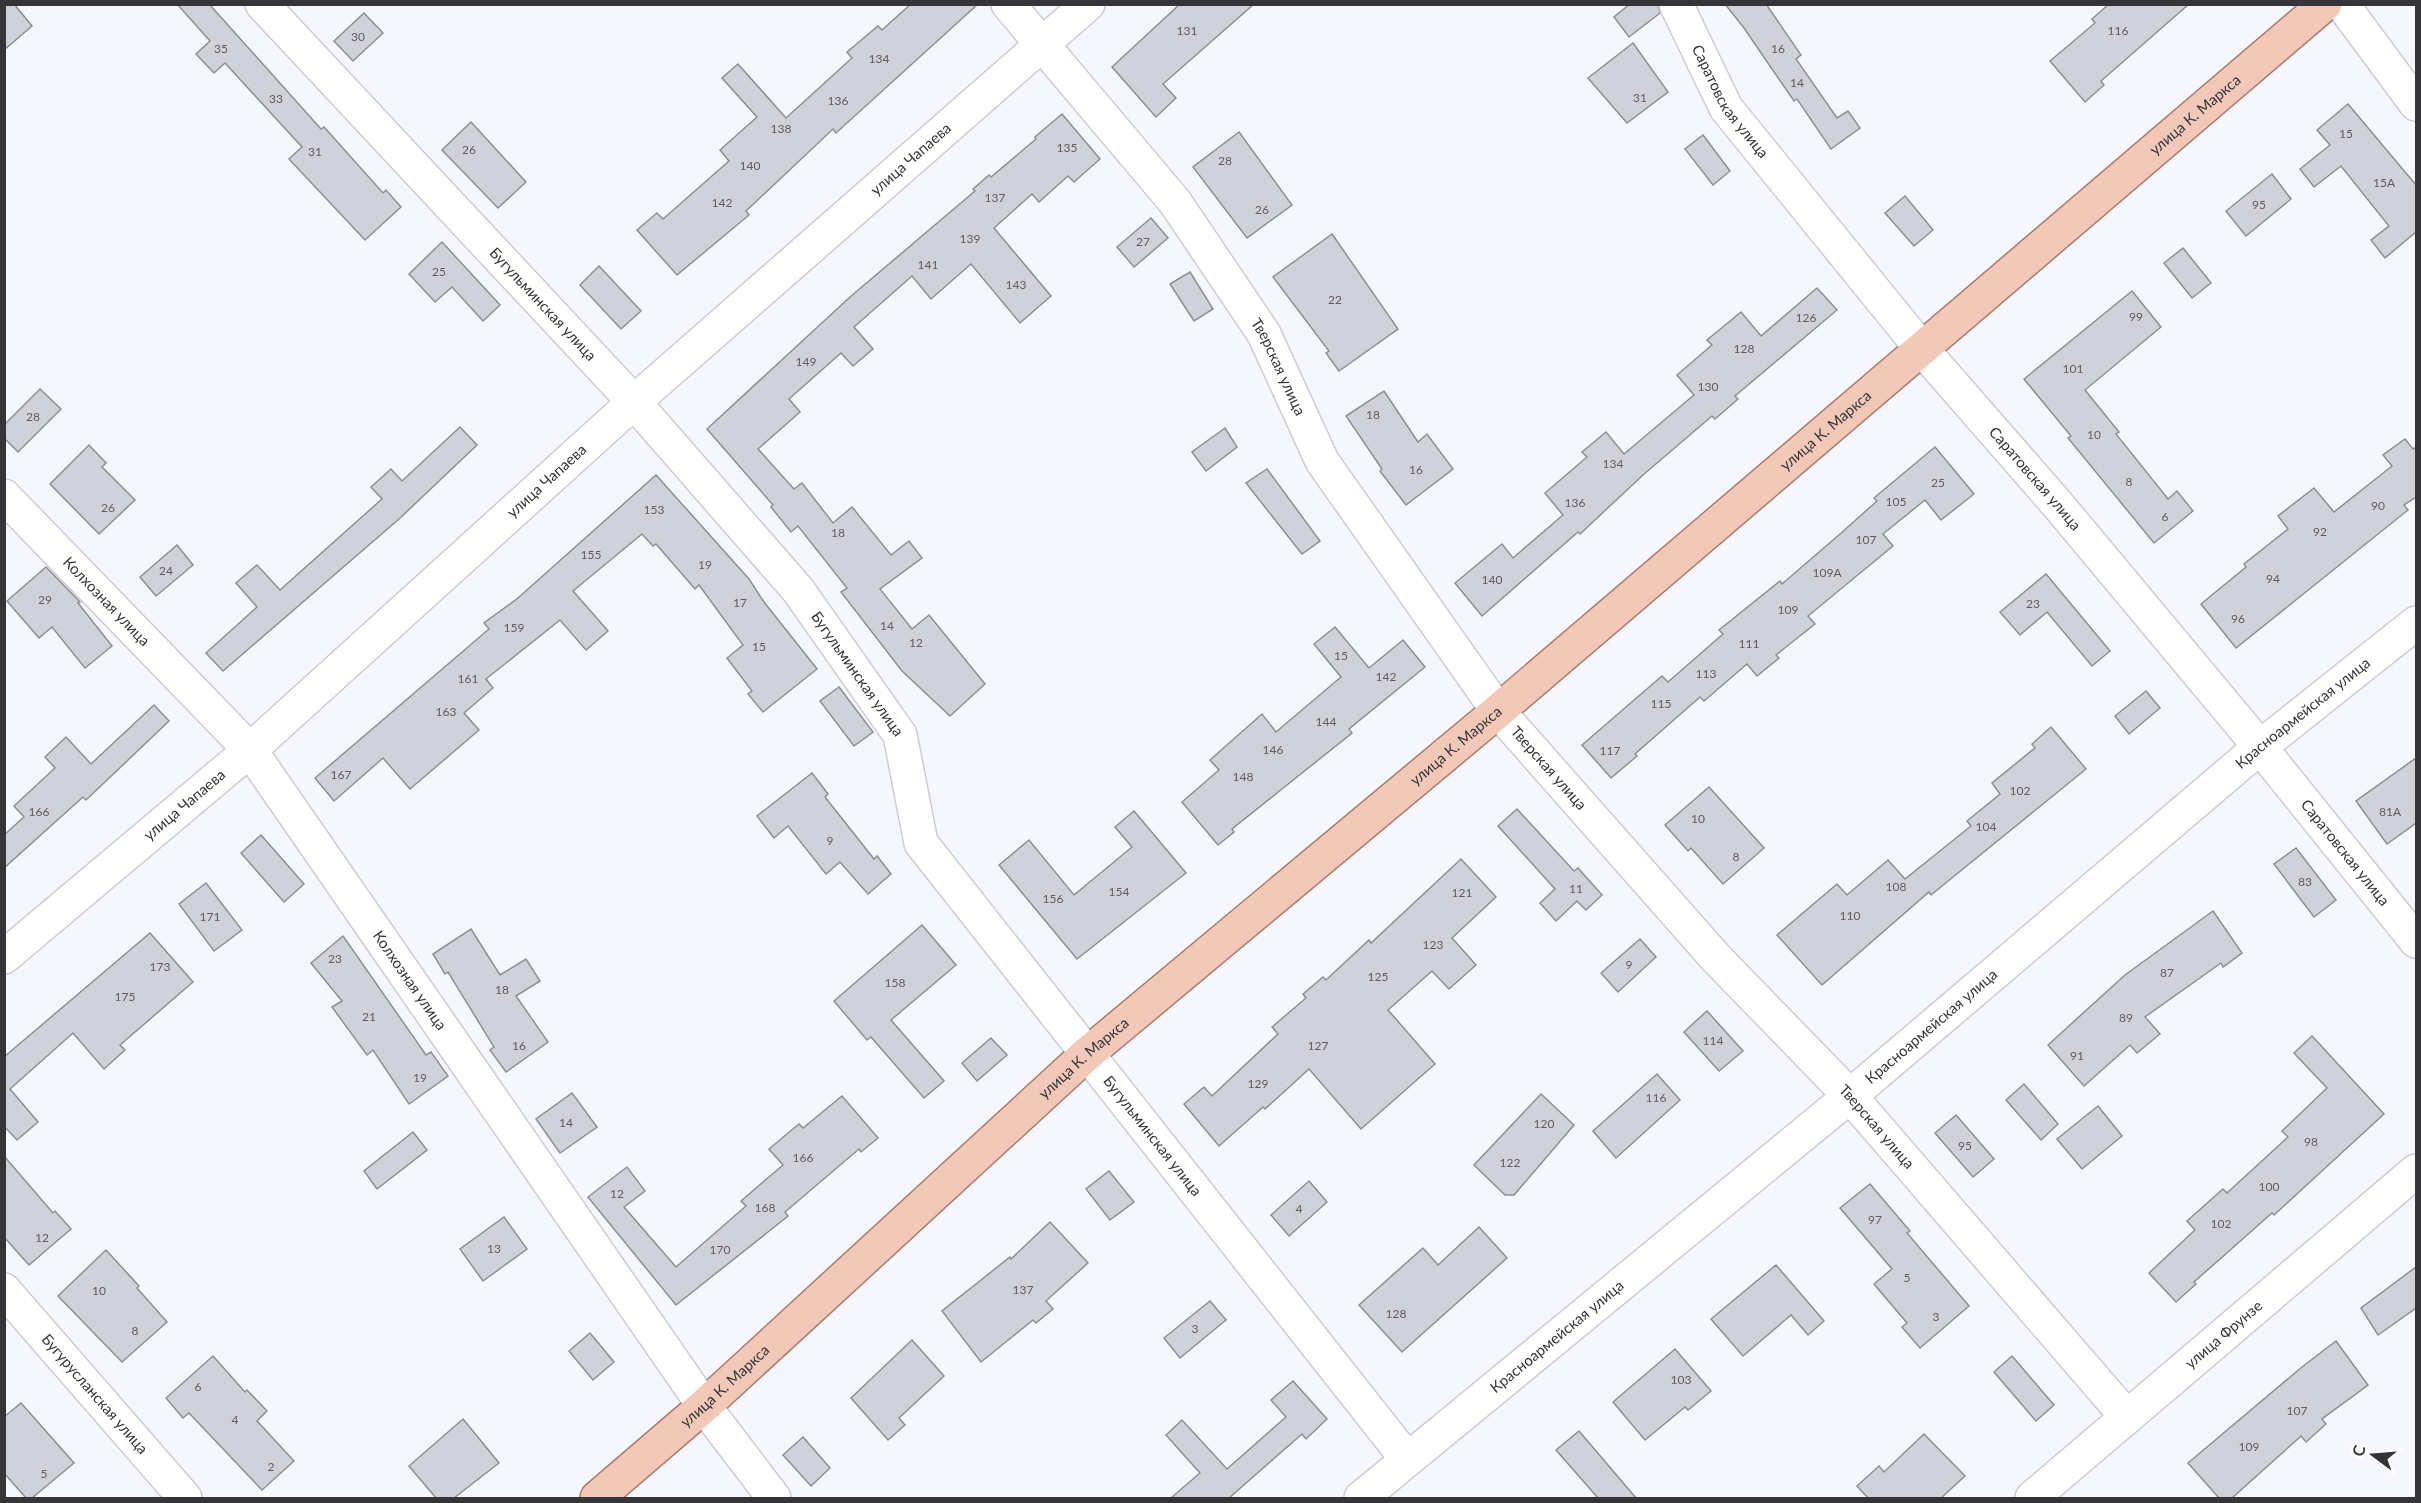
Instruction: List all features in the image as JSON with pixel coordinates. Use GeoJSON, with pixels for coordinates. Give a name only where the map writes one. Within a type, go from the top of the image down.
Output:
{"type":"FeatureCollection","features":[{"type":"Feature","properties":{"kind":"main road","name":"улица К. Маркса"},"geometry":{"type":"LineString","coordinates":[[597,1498],[704,1406],[1087,1054],[1498,711],[2325,4]]}},
{"type":"Feature","properties":{"kind":"street","name":"Бугульминская улица"},"geometry":{"type":"LineString","coordinates":[[262,4],[634,402],[798,590],[900,735],[921,843],[1407,1459]]}},
{"type":"Feature","properties":{"kind":"street","name":"Тверская улица"},"geometry":{"type":"LineString","coordinates":[[1008,4],[1175,202],[1264,334],[1322,461],[1498,711],[1716,958],[1850,1096],[2127,1416]]}},
{"type":"Feature","properties":{"kind":"street","name":"улица Чапаева"},"geometry":{"type":"LineString","coordinates":[[4,957],[250,750],[634,402],[1089,4]]}},
{"type":"Feature","properties":{"kind":"street","name":"Саратовская улица"},"geometry":{"type":"LineString","coordinates":[[1676,4],[1726,108],[1921,348],[2058,505],[2260,747],[2416,941]]}},
{"type":"Feature","properties":{"kind":"street"},"geometry":{"type":"LineString","coordinates":[[2342,4],[2416,104]]}},
{"type":"Feature","properties":{"kind":"street","name":"Колхозная улица"},"geometry":{"type":"LineString","coordinates":[[4,496],[250,750],[704,1406],[774,1498]]}},
{"type":"Feature","properties":{"kind":"street","name":"Красноармейская улица"},"geometry":{"type":"LineString","coordinates":[[1361,1498],[1850,1096],[2260,747],[2416,623]]}},
{"type":"Feature","properties":{"kind":"street","name":"улица Фрунзе"},"geometry":{"type":"LineString","coordinates":[[2031,1498],[2416,1171]]}},
{"type":"Feature","properties":{"kind":"street","name":"Бугурусланская улица"},"geometry":{"type":"LineString","coordinates":[[4,1290],[185,1498]]}},
{"type":"Feature","properties":{"kind":"building"},"geometry":{"type":"Polygon","coordinates":[[[4,4],[14,4],[32,26],[4,50],[4,4]]]}},
{"type":"Feature","properties":{"kind":"building"},"geometry":{"type":"Polygon","coordinates":[[[177,4],[209,4],[321,129],[324,127],[383,193],[386,190],[401,207],[365,240],[289,159],[302,147],[225,63],[214,73],[196,54],[210,41],[177,4]]]}},
{"type":"Feature","properties":{"kind":"building"},"geometry":{"type":"Polygon","coordinates":[[[911,4],[978,4],[836,133],[833,129],[746,211],[749,215],[677,275],[637,230],[657,213],[663,219],[729,161],[720,150],[757,117],[722,78],[738,64],[786,118],[852,58],[847,52],[878,26],[882,30],[911,4]]]}},
{"type":"Feature","properties":{"kind":"building"},"geometry":{"type":"Polygon","coordinates":[[[1180,4],[1254,4],[1163,84],[1176,98],[1156,117],[1112,67],[1180,4]]]}},
{"type":"Feature","properties":{"kind":"building"},"geometry":{"type":"Polygon","coordinates":[[[1630,4],[1658,4],[1660,13],[1629,37],[1614,17],[1630,4]]]}},
{"type":"Feature","properties":{"kind":"building"},"geometry":{"type":"Polygon","coordinates":[[[1725,4],[1766,4],[1801,55],[1796,59],[1837,118],[1848,111],[1860,128],[1831,149],[1797,99],[1794,101],[1725,4]]]}},
{"type":"Feature","properties":{"kind":"building"},"geometry":{"type":"Polygon","coordinates":[[[2109,4],[2189,4],[2101,81],[2104,85],[2085,102],[2050,61],[2095,23],[2092,19],[2109,4]]]}},
{"type":"Feature","properties":{"kind":"building"},"geometry":{"type":"Polygon","coordinates":[[[364,13],[383,33],[353,61],[334,41],[364,13]]]}},
{"type":"Feature","properties":{"kind":"building"},"geometry":{"type":"Polygon","coordinates":[[[1633,43],[1668,92],[1627,123],[1588,78],[1633,43]]]}},
{"type":"Feature","properties":{"kind":"building"},"geometry":{"type":"Polygon","coordinates":[[[2348,104],[2416,185],[2416,232],[2385,258],[2371,240],[2389,226],[2341,166],[2314,187],[2300,169],[2330,145],[2317,130],[2348,104]]]}},
{"type":"Feature","properties":{"kind":"building"},"geometry":{"type":"Polygon","coordinates":[[[1062,114],[1100,159],[1074,182],[1068,176],[1039,202],[1032,194],[994,228],[1051,296],[1020,323],[971,264],[931,299],[912,276],[854,327],[873,349],[853,366],[841,353],[789,399],[800,412],[758,449],[794,489],[802,483],[833,523],[852,507],[891,555],[909,541],[922,558],[880,589],[912,629],[929,615],[985,684],[950,716],[902,671],[841,592],[847,588],[798,526],[791,532],[771,507],[773,505],[707,429],[850,297],[975,191],[973,189],[989,175],[991,177],[1036,139],[1035,137],[1062,114]]]}},
{"type":"Feature","properties":{"kind":"building"},"geometry":{"type":"Polygon","coordinates":[[[471,122],[526,182],[498,208],[442,150],[471,122]]]}},
{"type":"Feature","properties":{"kind":"building"},"geometry":{"type":"Polygon","coordinates":[[[1239,132],[1292,205],[1247,238],[1193,167],[1239,132]]]}},
{"type":"Feature","properties":{"kind":"building"},"geometry":{"type":"Polygon","coordinates":[[[1703,135],[1730,171],[1713,185],[1685,149],[1703,135]]]}},
{"type":"Feature","properties":{"kind":"building"},"geometry":{"type":"Polygon","coordinates":[[[2272,174],[2291,199],[2246,236],[2226,211],[2272,174]]]}},
{"type":"Feature","properties":{"kind":"building"},"geometry":{"type":"Polygon","coordinates":[[[1905,196],[1933,230],[1914,246],[1885,213],[1905,196]]]}},
{"type":"Feature","properties":{"kind":"building"},"geometry":{"type":"Polygon","coordinates":[[[1151,218],[1168,238],[1134,267],[1117,247],[1151,218]]]}},
{"type":"Feature","properties":{"kind":"building"},"geometry":{"type":"Polygon","coordinates":[[[1332,234],[1398,329],[1339,371],[1326,353],[1329,351],[1273,277],[1332,234]]]}},
{"type":"Feature","properties":{"kind":"building"},"geometry":{"type":"Polygon","coordinates":[[[442,242],[500,305],[483,321],[452,287],[435,302],[409,274],[442,242]]]}},
{"type":"Feature","properties":{"kind":"building"},"geometry":{"type":"Polygon","coordinates":[[[2183,248],[2211,283],[2192,298],[2164,263],[2183,248]]]}},
{"type":"Feature","properties":{"kind":"building"},"geometry":{"type":"Polygon","coordinates":[[[599,266],[641,311],[621,329],[580,285],[599,266]]]}},
{"type":"Feature","properties":{"kind":"building"},"geometry":{"type":"Polygon","coordinates":[[[1190,272],[1213,309],[1194,321],[1170,284],[1190,272]]]}},
{"type":"Feature","properties":{"kind":"building"},"geometry":{"type":"Polygon","coordinates":[[[1817,288],[1837,310],[1735,396],[1738,399],[1715,419],[1712,416],[1643,475],[1580,534],[1578,532],[1482,616],[1455,583],[1502,544],[1513,558],[1563,515],[1545,493],[1587,457],[1582,452],[1606,432],[1624,454],[1694,395],[1677,375],[1712,345],[1707,340],[1741,312],[1761,336],[1817,288]]]}},
{"type":"Feature","properties":{"kind":"building"},"geometry":{"type":"Polygon","coordinates":[[[2132,291],[2161,327],[2085,390],[2119,432],[2116,434],[2168,499],[2177,491],[2193,511],[2154,543],[2068,438],[2071,436],[2024,379],[2132,291]]]}},
{"type":"Feature","properties":{"kind":"building"},"geometry":{"type":"Polygon","coordinates":[[[40,389],[61,409],[18,452],[4,438],[4,425],[40,389]]]}},
{"type":"Feature","properties":{"kind":"building"},"geometry":{"type":"Polygon","coordinates":[[[1384,391],[1418,442],[1427,434],[1453,469],[1406,505],[1380,471],[1382,469],[1346,416],[1384,391]]]}},
{"type":"Feature","properties":{"kind":"building"},"geometry":{"type":"Polygon","coordinates":[[[460,427],[477,445],[399,519],[223,671],[206,653],[257,607],[236,583],[257,565],[280,590],[382,499],[371,487],[391,469],[402,481],[460,427]]]}},
{"type":"Feature","properties":{"kind":"building"},"geometry":{"type":"Polygon","coordinates":[[[1225,428],[1237,447],[1206,471],[1192,452],[1225,428]]]}},
{"type":"Feature","properties":{"kind":"building"},"geometry":{"type":"Polygon","coordinates":[[[2405,439],[2413,449],[2416,447],[2416,497],[2404,505],[2408,510],[2236,648],[2201,604],[2246,567],[2244,564],[2288,529],[2278,516],[2314,488],[2334,512],[2392,466],[2383,455],[2405,439]]]}},
{"type":"Feature","properties":{"kind":"building"},"geometry":{"type":"Polygon","coordinates":[[[89,445],[106,463],[102,467],[135,500],[99,534],[50,484],[89,445]]]}},
{"type":"Feature","properties":{"kind":"building"},"geometry":{"type":"Polygon","coordinates":[[[1935,447],[1974,494],[1941,520],[1925,500],[1883,534],[1893,546],[1808,616],[1815,624],[1776,655],[1779,658],[1757,676],[1747,664],[1704,701],[1700,697],[1611,778],[1582,745],[1662,676],[1668,682],[1723,634],[1719,630],[1780,581],[1782,584],[1877,501],[1874,498],[1935,447]]]}},
{"type":"Feature","properties":{"kind":"building"},"geometry":{"type":"Polygon","coordinates":[[[1267,469],[1320,541],[1302,554],[1246,483],[1267,469]]]}},
{"type":"Feature","properties":{"kind":"building"},"geometry":{"type":"Polygon","coordinates":[[[656,475],[749,579],[764,602],[817,669],[763,712],[748,694],[752,691],[727,658],[743,645],[699,585],[695,589],[656,544],[653,546],[642,534],[573,591],[608,631],[586,650],[560,620],[486,679],[493,688],[464,713],[479,730],[410,789],[383,758],[334,801],[315,778],[489,629],[484,623],[518,598],[656,475]]]}},
{"type":"Feature","properties":{"kind":"building"},"geometry":{"type":"Polygon","coordinates":[[[177,545],[193,565],[156,596],[140,577],[177,545]]]}},
{"type":"Feature","properties":{"kind":"building"},"geometry":{"type":"Polygon","coordinates":[[[46,567],[80,602],[78,603],[112,646],[85,668],[52,627],[39,638],[7,601],[46,567]]]}},
{"type":"Feature","properties":{"kind":"building"},"geometry":{"type":"Polygon","coordinates":[[[2046,574],[2110,651],[2092,666],[2047,612],[2020,635],[2000,612],[2046,574]]]}},
{"type":"Feature","properties":{"kind":"building"},"geometry":{"type":"Polygon","coordinates":[[[1335,627],[1369,668],[1403,640],[1425,667],[1349,729],[1352,733],[1232,829],[1234,832],[1218,845],[1182,802],[1219,770],[1210,760],[1262,714],[1276,732],[1341,677],[1314,644],[1335,627]]]}},
{"type":"Feature","properties":{"kind":"building"},"geometry":{"type":"Polygon","coordinates":[[[839,687],[873,732],[854,746],[820,701],[839,687]]]}},
{"type":"Feature","properties":{"kind":"building"},"geometry":{"type":"Polygon","coordinates":[[[2146,691],[2160,708],[2129,734],[2115,716],[2146,691]]]}},
{"type":"Feature","properties":{"kind":"building"},"geometry":{"type":"Polygon","coordinates":[[[154,705],[169,721],[86,800],[83,797],[4,868],[4,835],[24,817],[14,806],[55,768],[45,757],[66,737],[91,764],[154,705]]]}},
{"type":"Feature","properties":{"kind":"building"},"geometry":{"type":"Polygon","coordinates":[[[2051,727],[2086,769],[1931,895],[1929,892],[1822,985],[1777,935],[1837,884],[1847,895],[1888,860],[1905,879],[1971,826],[1967,821],[2000,794],[1992,783],[2035,748],[2032,744],[2051,727]]]}},
{"type":"Feature","properties":{"kind":"building"},"geometry":{"type":"Polygon","coordinates":[[[2416,758],[2416,823],[2387,844],[2356,801],[2416,758]]]}},
{"type":"Feature","properties":{"kind":"building"},"geometry":{"type":"Polygon","coordinates":[[[812,773],[828,794],[825,797],[874,859],[877,856],[891,874],[868,894],[840,862],[826,874],[788,826],[774,838],[757,816],[812,773]]]}},
{"type":"Feature","properties":{"kind":"building"},"geometry":{"type":"Polygon","coordinates":[[[1709,787],[1764,848],[1723,884],[1691,848],[1688,851],[1665,825],[1709,787]]]}},
{"type":"Feature","properties":{"kind":"building"},"geometry":{"type":"Polygon","coordinates":[[[1517,809],[1574,871],[1578,868],[1602,895],[1586,910],[1577,901],[1556,921],[1540,903],[1555,889],[1498,826],[1517,809]]]}},
{"type":"Feature","properties":{"kind":"building"},"geometry":{"type":"Polygon","coordinates":[[[1134,811],[1186,873],[1077,959],[999,865],[1029,840],[1074,895],[1132,847],[1115,827],[1134,811]]]}},
{"type":"Feature","properties":{"kind":"building"},"geometry":{"type":"Polygon","coordinates":[[[261,835],[304,884],[284,902],[241,853],[261,835]]]}},
{"type":"Feature","properties":{"kind":"building"},"geometry":{"type":"Polygon","coordinates":[[[2296,848],[2336,900],[2314,917],[2274,864],[2296,848]]]}},
{"type":"Feature","properties":{"kind":"building"},"geometry":{"type":"Polygon","coordinates":[[[1461,859],[1496,897],[1452,938],[1476,965],[1449,989],[1432,971],[1388,1010],[1435,1064],[1361,1129],[1309,1069],[1219,1146],[1184,1104],[1204,1087],[1212,1096],[1278,1034],[1272,1027],[1306,998],[1303,994],[1323,977],[1326,980],[1369,940],[1371,943],[1461,859]]]}},
{"type":"Feature","properties":{"kind":"building"},"geometry":{"type":"Polygon","coordinates":[[[206,883],[242,930],[214,951],[179,904],[206,883]]]}},
{"type":"Feature","properties":{"kind":"building"},"geometry":{"type":"Polygon","coordinates":[[[2213,911],[2242,953],[2223,967],[2221,963],[2145,1017],[2160,1034],[2137,1053],[2130,1045],[2084,1086],[2048,1045],[2125,975],[2213,911]]]}},
{"type":"Feature","properties":{"kind":"building"},"geometry":{"type":"Polygon","coordinates":[[[922,925],[956,965],[891,1020],[944,1081],[924,1098],[871,1037],[867,1040],[834,1001],[922,925]]]}},
{"type":"Feature","properties":{"kind":"building"},"geometry":{"type":"Polygon","coordinates":[[[471,929],[500,975],[526,959],[540,981],[516,996],[548,1042],[506,1072],[490,1050],[494,1047],[448,972],[445,974],[433,954],[471,929]]]}},
{"type":"Feature","properties":{"kind":"building"},"geometry":{"type":"Polygon","coordinates":[[[150,933],[193,982],[120,1045],[125,1050],[104,1069],[73,1033],[10,1089],[38,1122],[17,1140],[4,1126],[4,1057],[150,933]]]}},
{"type":"Feature","properties":{"kind":"building"},"geometry":{"type":"Polygon","coordinates":[[[343,936],[426,1055],[431,1052],[448,1076],[409,1104],[373,1050],[367,1055],[332,1007],[342,1001],[311,963],[343,936]]]}},
{"type":"Feature","properties":{"kind":"building"},"geometry":{"type":"Polygon","coordinates":[[[1640,939],[1656,957],[1618,992],[1601,973],[1640,939]]]}},
{"type":"Feature","properties":{"kind":"building"},"geometry":{"type":"Polygon","coordinates":[[[1707,1011],[1743,1051],[1719,1071],[1684,1032],[1707,1011]]]}},
{"type":"Feature","properties":{"kind":"building"},"geometry":{"type":"Polygon","coordinates":[[[2312,1036],[2384,1114],[2274,1215],[2272,1213],[2194,1282],[2196,1284],[2176,1302],[2149,1273],[2195,1230],[2187,1221],[2223,1189],[2227,1193],[2288,1137],[2282,1131],[2327,1088],[2294,1053],[2312,1036]]]}},
{"type":"Feature","properties":{"kind":"building"},"geometry":{"type":"Polygon","coordinates":[[[991,1038],[1007,1055],[977,1081],[962,1063],[991,1038]]]}},
{"type":"Feature","properties":{"kind":"building"},"geometry":{"type":"Polygon","coordinates":[[[1657,1074],[1680,1100],[1616,1158],[1593,1131],[1657,1074]]]}},
{"type":"Feature","properties":{"kind":"building"},"geometry":{"type":"Polygon","coordinates":[[[2024,1084],[2058,1124],[2041,1140],[2006,1100],[2024,1084]]]}},
{"type":"Feature","properties":{"kind":"building"},"geometry":{"type":"Polygon","coordinates":[[[572,1093],[597,1127],[560,1153],[536,1119],[572,1093]]]}},
{"type":"Feature","properties":{"kind":"building"},"geometry":{"type":"Polygon","coordinates":[[[1541,1094],[1574,1125],[1514,1195],[1505,1195],[1474,1165],[1541,1094]]]}},
{"type":"Feature","properties":{"kind":"building"},"geometry":{"type":"Polygon","coordinates":[[[842,1096],[878,1138],[861,1152],[859,1149],[785,1212],[788,1216],[676,1305],[588,1197],[627,1167],[645,1191],[624,1207],[676,1267],[746,1206],[741,1201],[783,1165],[769,1149],[799,1124],[803,1128],[842,1096]]]}},
{"type":"Feature","properties":{"kind":"building"},"geometry":{"type":"Polygon","coordinates":[[[2098,1106],[2122,1136],[2082,1169],[2057,1139],[2098,1106]]]}},
{"type":"Feature","properties":{"kind":"building"},"geometry":{"type":"Polygon","coordinates":[[[1956,1115],[1994,1159],[1973,1177],[1935,1133],[1956,1115]]]}},
{"type":"Feature","properties":{"kind":"building"},"geometry":{"type":"Polygon","coordinates":[[[413,1132],[427,1150],[377,1189],[364,1171],[413,1132]]]}},
{"type":"Feature","properties":{"kind":"building"},"geometry":{"type":"Polygon","coordinates":[[[4,1156],[53,1213],[55,1211],[71,1229],[29,1265],[4,1237],[4,1156]]]}},
{"type":"Feature","properties":{"kind":"building"},"geometry":{"type":"Polygon","coordinates":[[[1109,1171],[1134,1202],[1110,1220],[1086,1189],[1109,1171]]]}},
{"type":"Feature","properties":{"kind":"building"},"geometry":{"type":"Polygon","coordinates":[[[1309,1181],[1327,1202],[1289,1236],[1271,1215],[1309,1181]]]}},
{"type":"Feature","properties":{"kind":"building"},"geometry":{"type":"Polygon","coordinates":[[[1870,1184],[1910,1231],[1907,1233],[1969,1306],[1920,1348],[1902,1327],[1907,1323],[1874,1284],[1892,1269],[1840,1208],[1870,1184]]]}},
{"type":"Feature","properties":{"kind":"building"},"geometry":{"type":"Polygon","coordinates":[[[504,1217],[527,1249],[483,1281],[460,1249],[504,1217]]]}},
{"type":"Feature","properties":{"kind":"building"},"geometry":{"type":"Polygon","coordinates":[[[1050,1222],[1088,1263],[1046,1301],[1053,1309],[1036,1323],[1033,1320],[981,1362],[942,1311],[1010,1257],[1011,1259],[1050,1222]]]}},
{"type":"Feature","properties":{"kind":"building"},"geometry":{"type":"Polygon","coordinates":[[[1479,1227],[1507,1258],[1402,1352],[1359,1305],[1423,1248],[1438,1265],[1479,1227]]]}},
{"type":"Feature","properties":{"kind":"building"},"geometry":{"type":"Polygon","coordinates":[[[106,1250],[139,1286],[137,1288],[167,1322],[122,1362],[58,1296],[106,1250]]]}},
{"type":"Feature","properties":{"kind":"building"},"geometry":{"type":"Polygon","coordinates":[[[1776,1265],[1824,1321],[1808,1335],[1791,1315],[1743,1356],[1711,1319],[1776,1265]]]}},
{"type":"Feature","properties":{"kind":"building"},"geometry":{"type":"Polygon","coordinates":[[[2416,1267],[2416,1308],[2378,1335],[2361,1308],[2416,1267]]]}},
{"type":"Feature","properties":{"kind":"building"},"geometry":{"type":"Polygon","coordinates":[[[1210,1301],[1226,1320],[1180,1358],[1164,1338],[1210,1301]]]}},
{"type":"Feature","properties":{"kind":"building"},"geometry":{"type":"Polygon","coordinates":[[[590,1333],[614,1362],[593,1380],[569,1351],[590,1333]]]}},
{"type":"Feature","properties":{"kind":"building"},"geometry":{"type":"Polygon","coordinates":[[[912,1340],[944,1376],[899,1418],[905,1425],[888,1440],[851,1398],[912,1340]]]}},
{"type":"Feature","properties":{"kind":"building"},"geometry":{"type":"Polygon","coordinates":[[[2336,1341],[2368,1385],[2322,1419],[2326,1424],[2306,1442],[2301,1436],[2232,1498],[2219,1498],[2188,1463],[2336,1341]]]}},
{"type":"Feature","properties":{"kind":"building"},"geometry":{"type":"Polygon","coordinates":[[[1675,1349],[1711,1391],[1688,1410],[1685,1407],[1645,1440],[1613,1402],[1675,1349]]]}},
{"type":"Feature","properties":{"kind":"building"},"geometry":{"type":"Polygon","coordinates":[[[213,1356],[245,1392],[247,1390],[267,1411],[257,1421],[294,1461],[262,1490],[189,1413],[183,1418],[166,1398],[213,1356]]]}},
{"type":"Feature","properties":{"kind":"building"},"geometry":{"type":"Polygon","coordinates":[[[2012,1356],[2054,1405],[2036,1421],[1994,1372],[2012,1356]]]}},
{"type":"Feature","properties":{"kind":"building"},"geometry":{"type":"Polygon","coordinates":[[[1293,1381],[1327,1419],[1306,1439],[1302,1434],[1229,1498],[1171,1498],[1200,1473],[1166,1435],[1182,1420],[1227,1469],[1286,1417],[1271,1400],[1293,1381]]]}},
{"type":"Feature","properties":{"kind":"building"},"geometry":{"type":"Polygon","coordinates":[[[21,1403],[74,1463],[32,1498],[26,1498],[4,1473],[4,1417],[21,1403]]]}},
{"type":"Feature","properties":{"kind":"building"},"geometry":{"type":"Polygon","coordinates":[[[463,1419],[499,1463],[454,1498],[436,1498],[409,1466],[463,1419]]]}},
{"type":"Feature","properties":{"kind":"building"},"geometry":{"type":"Polygon","coordinates":[[[1579,1431],[1636,1498],[1598,1498],[1556,1450],[1579,1431]]]}},
{"type":"Feature","properties":{"kind":"building"},"geometry":{"type":"Polygon","coordinates":[[[1924,1434],[1965,1476],[1941,1498],[1868,1498],[1857,1486],[1879,1466],[1884,1472],[1924,1434]]]}},
{"type":"Feature","properties":{"kind":"building"},"geometry":{"type":"Polygon","coordinates":[[[803,1437],[830,1468],[811,1486],[783,1455],[803,1437]]]}}]}
